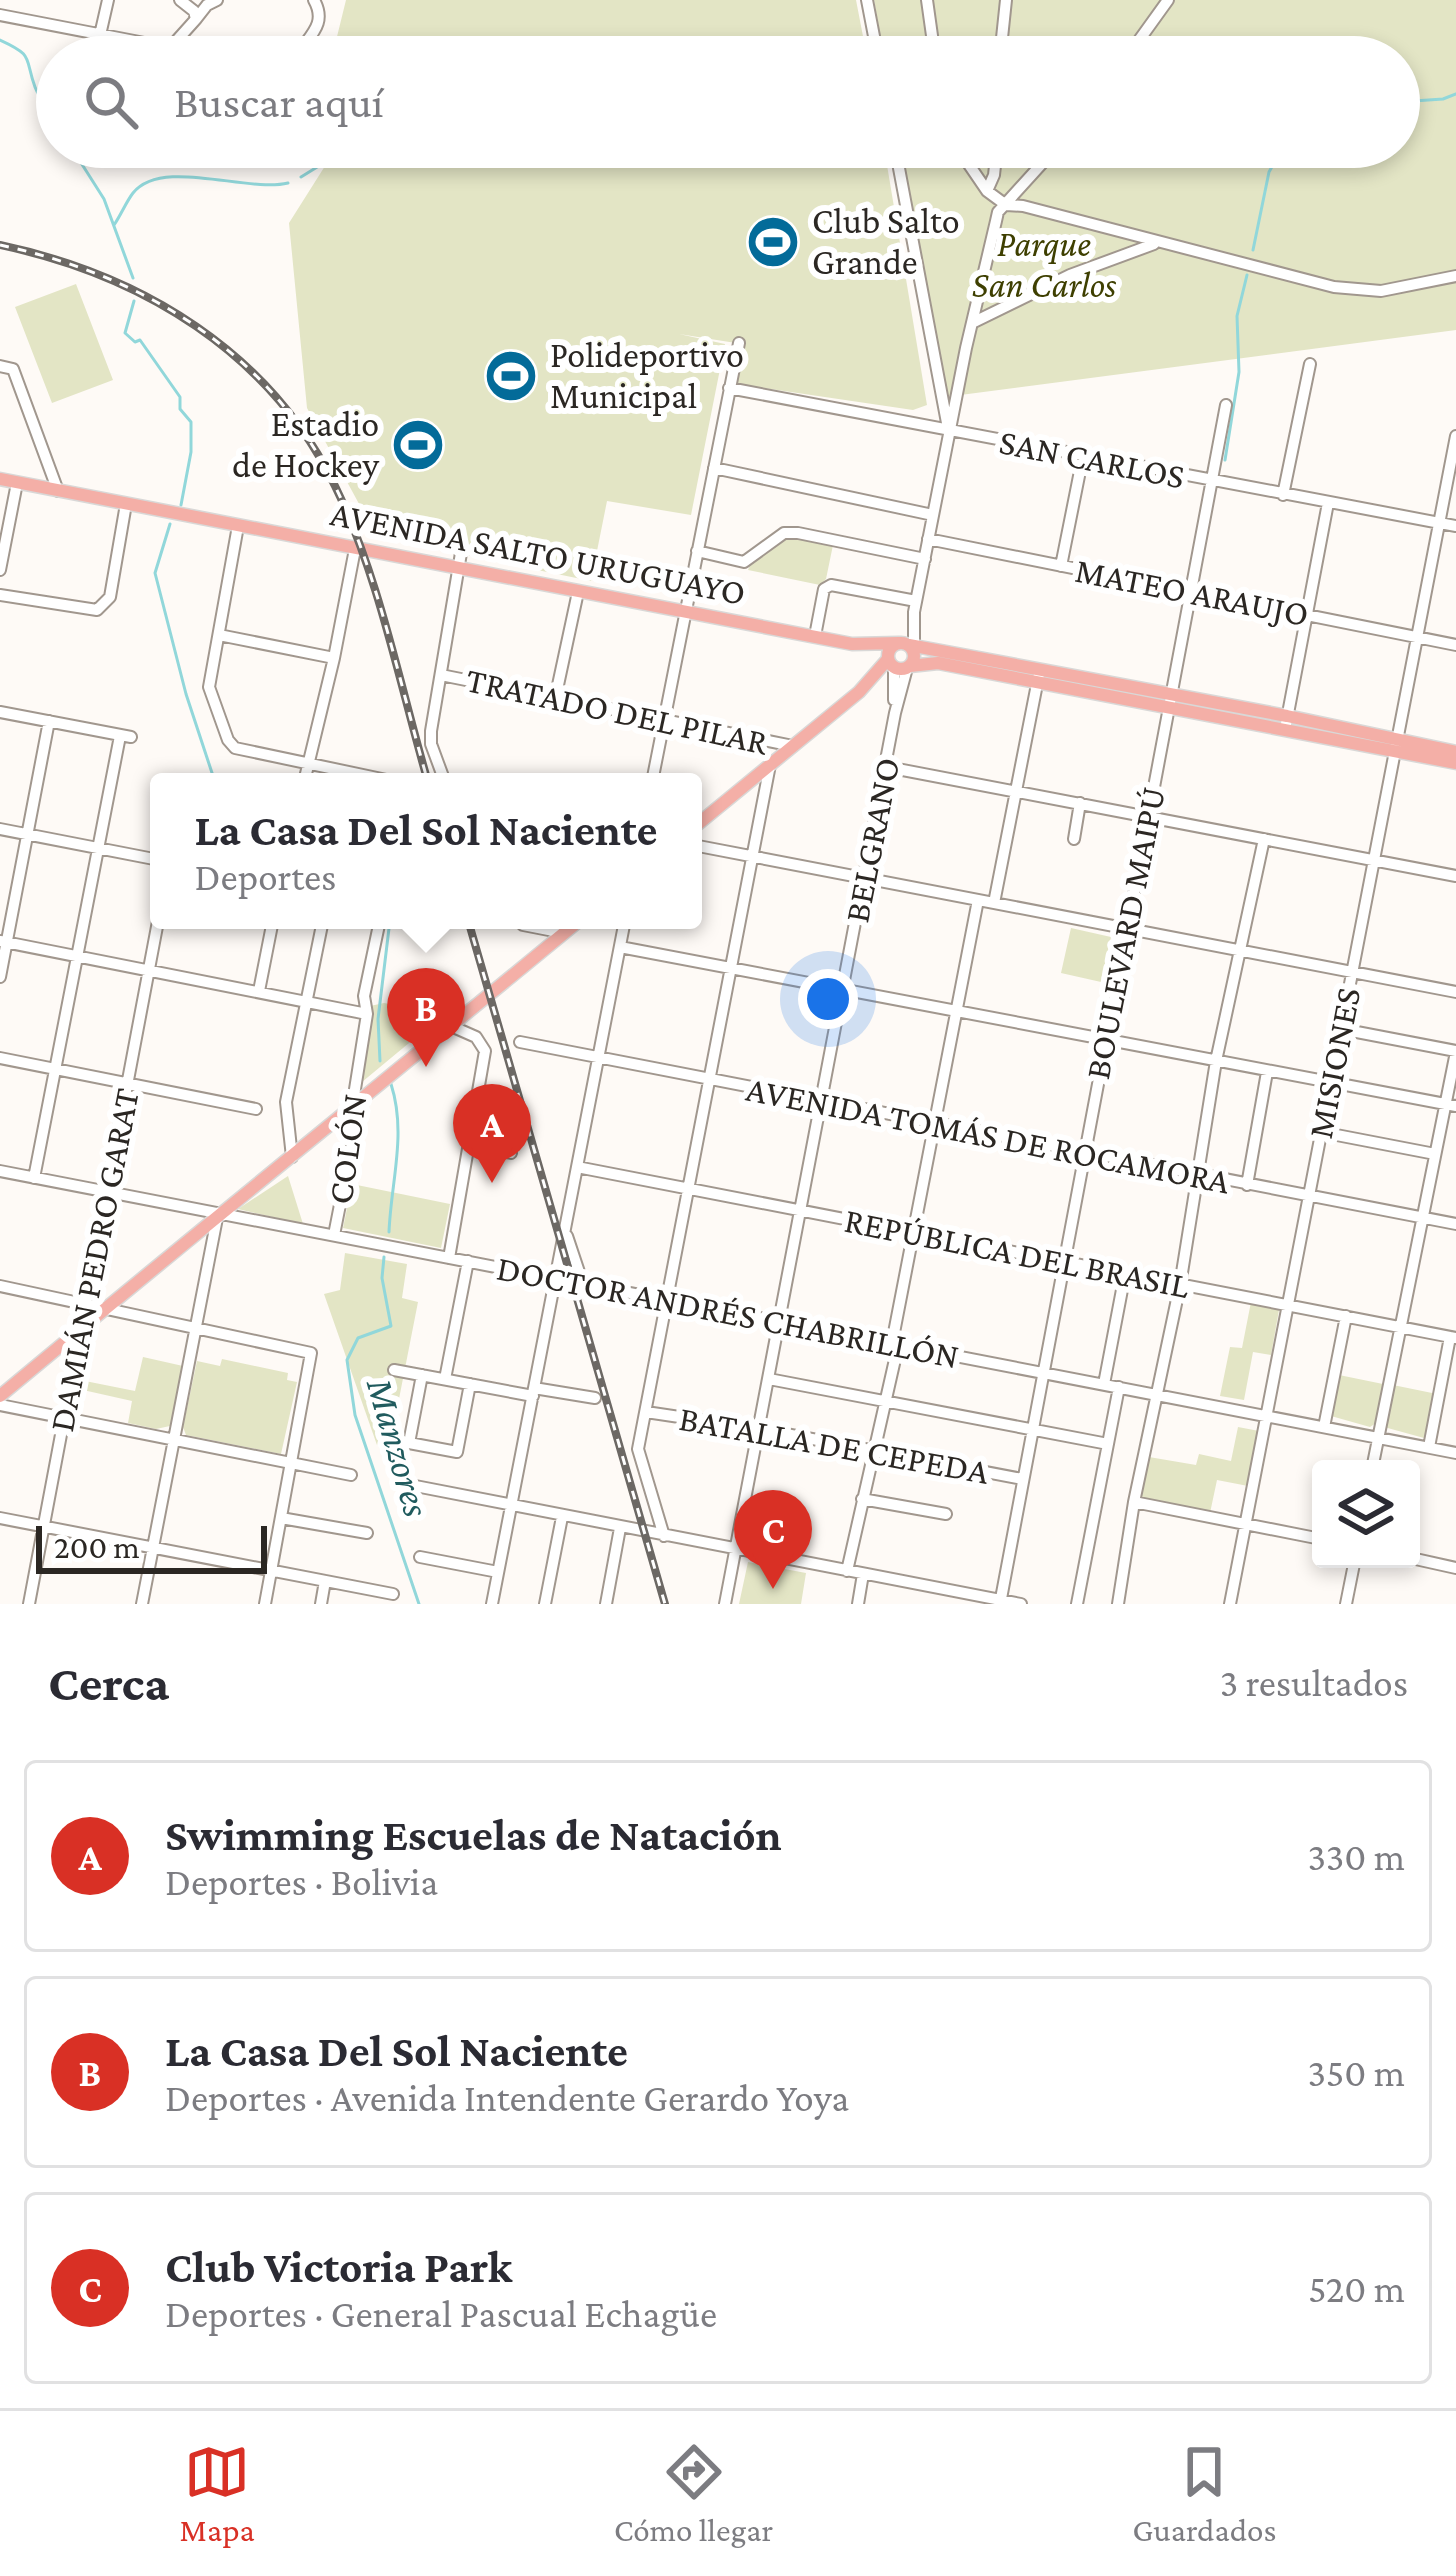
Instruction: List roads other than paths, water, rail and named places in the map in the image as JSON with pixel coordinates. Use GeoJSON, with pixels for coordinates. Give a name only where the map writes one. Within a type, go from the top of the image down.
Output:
{"type":"FeatureCollection","features":[{"type":"Feature","properties":{"kind":"main road","name":"AVENIDA SALTO URUGUAYO"},"geometry":{"type":"LineString","coordinates":[[0,479],[355,549],[460,561],[578,592],[815,636],[900,658],[1038,676],[1456,752]]}},
{"type":"Feature","properties":{"kind":"main road","name":"AVENIDA SALTO URUGUAYO"},"geometry":{"type":"LineString","coordinates":[[852,644],[900,658]]}},
{"type":"Feature","properties":{"kind":"main road"},"geometry":{"type":"LineString","coordinates":[[702,821],[900,658]]}},
{"type":"Feature","properties":{"kind":"main road","name":"AVENIDA SALTO URUGUAYO"},"geometry":{"type":"LineString","coordinates":[[1396,744],[1456,763]]}},
{"type":"Feature","properties":{"kind":"main road"},"geometry":{"type":"LineString","coordinates":[[0,1396],[569,929]]}},
{"type":"Feature","properties":{"kind":"street"},"geometry":{"type":"LineString","coordinates":[[100,34],[108,0]]}},
{"type":"Feature","properties":{"kind":"street"},"geometry":{"type":"LineString","coordinates":[[180,0],[194,11],[196,19]]}},
{"type":"Feature","properties":{"kind":"street"},"geometry":{"type":"LineString","coordinates":[[181,36],[207,4],[217,0]]}},
{"type":"Feature","properties":{"kind":"street"},"geometry":{"type":"LineString","coordinates":[[309,36],[321,17],[314,0]]}},
{"type":"Feature","properties":{"kind":"street"},"geometry":{"type":"LineString","coordinates":[[867,0],[874,36]]}},
{"type":"Feature","properties":{"kind":"street"},"geometry":{"type":"LineString","coordinates":[[926,0],[932,36]]}},
{"type":"Feature","properties":{"kind":"street"},"geometry":{"type":"LineString","coordinates":[[1002,36],[1006,0]]}},
{"type":"Feature","properties":{"kind":"street"},"geometry":{"type":"LineString","coordinates":[[1141,36],[1168,0]]}},
{"type":"Feature","properties":{"kind":"street"},"geometry":{"type":"LineString","coordinates":[[0,15],[110,36]]}},
{"type":"Feature","properties":{"kind":"street"},"geometry":{"type":"LineString","coordinates":[[899,168],[949,431]]}},
{"type":"Feature","properties":{"kind":"street"},"geometry":{"type":"LineString","coordinates":[[972,168],[987,190],[1006,205],[1295,279],[1381,291],[1456,276]]}},
{"type":"Feature","properties":{"kind":"street"},"geometry":{"type":"LineString","coordinates":[[987,190],[995,168]]}},
{"type":"Feature","properties":{"kind":"street"},"geometry":{"type":"LineString","coordinates":[[1006,205],[1039,168]]}},
{"type":"Feature","properties":{"kind":"street","name":"BELGRANO"},"geometry":{"type":"LineString","coordinates":[[725,1604],[887,766],[900,658],[915,607],[972,323],[998,212],[1006,205]]}},
{"type":"Feature","properties":{"kind":"street"},"geometry":{"type":"LineString","coordinates":[[972,323],[1070,275],[1157,243]]}},
{"type":"Feature","properties":{"kind":"street"},"geometry":{"type":"LineString","coordinates":[[654,773],[739,343]]}},
{"type":"Feature","properties":{"kind":"street"},"geometry":{"type":"LineString","coordinates":[[1283,495],[1310,364]]}},
{"type":"Feature","properties":{"kind":"street"},"geometry":{"type":"LineString","coordinates":[[6,367],[58,491]]}},
{"type":"Feature","properties":{"kind":"street","name":"SAN CARLOS"},"geometry":{"type":"LineString","coordinates":[[729,388],[1456,526]]}},
{"type":"Feature","properties":{"kind":"street","name":"BOULEVARD MAIPÚ"},"geometry":{"type":"LineString","coordinates":[[1000,1602],[1226,405]]}},
{"type":"Feature","properties":{"kind":"street","name":"MISIONES"},"geometry":{"type":"LineString","coordinates":[[1230,1604],[1456,436]]}},
{"type":"Feature","properties":{"kind":"street"},"geometry":{"type":"LineString","coordinates":[[1061,566],[1083,456]]}},
{"type":"Feature","properties":{"kind":"street"},"geometry":{"type":"LineString","coordinates":[[714,468],[933,514]]}},
{"type":"Feature","properties":{"kind":"street"},"geometry":{"type":"LineString","coordinates":[[0,571],[17,483]]}},
{"type":"Feature","properties":{"kind":"street"},"geometry":{"type":"LineString","coordinates":[[1286,722],[1328,503]]}},
{"type":"Feature","properties":{"kind":"street"},"geometry":{"type":"LineString","coordinates":[[0,595],[97,610],[110,598],[126,504]]}},
{"type":"Feature","properties":{"kind":"street"},"geometry":{"type":"LineString","coordinates":[[238,526],[208,687],[219,720],[235,748],[342,773]]}},
{"type":"Feature","properties":{"kind":"street"},"geometry":{"type":"LineString","coordinates":[[698,551],[743,562],[784,533],[799,533],[925,559]]}},
{"type":"Feature","properties":{"kind":"street","name":"MATEO ARAUJO"},"geometry":{"type":"LineString","coordinates":[[928,539],[1456,645]]}},
{"type":"Feature","properties":{"kind":"street"},"geometry":{"type":"LineString","coordinates":[[306,773],[355,549]]}},
{"type":"Feature","properties":{"kind":"street"},"geometry":{"type":"LineString","coordinates":[[442,773],[430,743],[460,561]]}},
{"type":"Feature","properties":{"kind":"street"},"geometry":{"type":"LineString","coordinates":[[815,636],[824,589],[831,585],[915,607]]}},
{"type":"Feature","properties":{"kind":"street"},"geometry":{"type":"LineString","coordinates":[[555,699],[578,592]]}},
{"type":"Feature","properties":{"kind":"street","name":"BELGRANO"},"geometry":{"type":"LineString","coordinates":[[900,658],[915,607]]}},
{"type":"Feature","properties":{"kind":"street"},"geometry":{"type":"LineString","coordinates":[[219,635],[334,658]]}},
{"type":"Feature","properties":{"kind":"street","name":"TRATADO DEL PILAR"},"geometry":{"type":"LineString","coordinates":[[440,674],[793,746]]}},
{"type":"Feature","properties":{"kind":"street"},"geometry":{"type":"LineString","coordinates":[[994,903],[1038,676]]}},
{"type":"Feature","properties":{"kind":"street"},"geometry":{"type":"LineString","coordinates":[[0,712],[126,736],[34,1178]]}},
{"type":"Feature","properties":{"kind":"street"},"geometry":{"type":"LineString","coordinates":[[0,977],[3,941],[49,721]]}},
{"type":"Feature","properties":{"kind":"street"},"geometry":{"type":"LineString","coordinates":[[664,1536],[638,1449],[770,765]]}},
{"type":"Feature","properties":{"kind":"street"},"geometry":{"type":"LineString","coordinates":[[887,766],[1456,876]]}},
{"type":"Feature","properties":{"kind":"street"},"geometry":{"type":"LineString","coordinates":[[1074,839],[1080,803]]}},
{"type":"Feature","properties":{"kind":"street"},"geometry":{"type":"LineString","coordinates":[[0,829],[150,858]]}},
{"type":"Feature","properties":{"kind":"street"},"geometry":{"type":"LineString","coordinates":[[1118,1604],[1134,1502],[1180,1285],[1216,1061],[1264,838]]}},
{"type":"Feature","properties":{"kind":"street"},"geometry":{"type":"LineString","coordinates":[[702,847],[1456,992]]}},
{"type":"Feature","properties":{"kind":"street"},"geometry":{"type":"LineString","coordinates":[[847,1571],[896,1354],[892,1343],[978,900]]}},
{"type":"Feature","properties":{"kind":"street","name":"DAMIÁN PEDRO GARAT"},"geometry":{"type":"LineString","coordinates":[[29,1604],[157,929]]}},
{"type":"Feature","properties":{"kind":"street"},"geometry":{"type":"LineString","coordinates":[[259,991],[271,929]]}},
{"type":"Feature","properties":{"kind":"street"},"geometry":{"type":"LineString","coordinates":[[292,1157],[286,1102],[321,929]]}},
{"type":"Feature","properties":{"kind":"street","name":"COLÓN"},"geometry":{"type":"LineString","coordinates":[[334,1235],[353,1134],[352,1108],[367,1014],[364,996],[378,929]]}},
{"type":"Feature","properties":{"kind":"street"},"geometry":{"type":"LineString","coordinates":[[544,929],[564,933]]}},
{"type":"Feature","properties":{"kind":"street"},"geometry":{"type":"LineString","coordinates":[[492,1604],[623,929]]}},
{"type":"Feature","properties":{"kind":"street"},"geometry":{"type":"LineString","coordinates":[[3,941],[367,1014]]}},
{"type":"Feature","properties":{"kind":"street"},"geometry":{"type":"LineString","coordinates":[[620,947],[1451,1106]]}},
{"type":"Feature","properties":{"kind":"street"},"geometry":{"type":"LineString","coordinates":[[449,1258],[485,1051],[476,1037],[452,1026]]}},
{"type":"Feature","properties":{"kind":"street"},"geometry":{"type":"LineString","coordinates":[[1341,1029],[1456,1052],[1451,1106],[1436,1154],[1374,1460]]}},
{"type":"Feature","properties":{"kind":"street","name":"AVENIDA TOMÁS DE ROCAMORA"},"geometry":{"type":"LineString","coordinates":[[520,1042],[1456,1224]]}},
{"type":"Feature","properties":{"kind":"street"},"geometry":{"type":"LineString","coordinates":[[0,1058],[256,1108]]}},
{"type":"Feature","properties":{"kind":"street"},"geometry":{"type":"LineString","coordinates":[[1247,1185],[1268,1072]]}},
{"type":"Feature","properties":{"kind":"street"},"geometry":{"type":"LineString","coordinates":[[1321,1132],[1436,1154]]}},
{"type":"Feature","properties":{"kind":"street"},"geometry":{"type":"LineString","coordinates":[[470,1145],[511,1153]]}},
{"type":"Feature","properties":{"kind":"street","name":"REPÚBLICA DEL BRASIL"},"geometry":{"type":"LineString","coordinates":[[577,1167],[1453,1338]]}},
{"type":"Feature","properties":{"kind":"street","name":"DOCTOR ANDRÉS CHABRILLÓN"},"geometry":{"type":"LineString","coordinates":[[0,1171],[1456,1453]]}},
{"type":"Feature","properties":{"kind":"street"},"geometry":{"type":"LineString","coordinates":[[142,1604],[218,1213]]}},
{"type":"Feature","properties":{"kind":"street"},"geometry":{"type":"LineString","coordinates":[[565,1231],[583,1284]]}},
{"type":"Feature","properties":{"kind":"street"},"geometry":{"type":"LineString","coordinates":[[446,1379],[468,1261]]}},
{"type":"Feature","properties":{"kind":"street"},"geometry":{"type":"LineString","coordinates":[[1104,1384],[1125,1274]]}},
{"type":"Feature","properties":{"kind":"street"},"geometry":{"type":"LineString","coordinates":[[0,1286],[310,1353],[265,1604]]}},
{"type":"Feature","properties":{"kind":"street"},"geometry":{"type":"LineString","coordinates":[[1324,1427],[1346,1316]]}},
{"type":"Feature","properties":{"kind":"street"},"geometry":{"type":"LineString","coordinates":[[1429,1447],[1453,1338]]}},
{"type":"Feature","properties":{"kind":"street"},"geometry":{"type":"LineString","coordinates":[[394,1370],[595,1399]]}},
{"type":"Feature","properties":{"kind":"street"},"geometry":{"type":"LineString","coordinates":[[422,1376],[409,1443],[457,1452],[470,1384]]}},
{"type":"Feature","properties":{"kind":"street"},"geometry":{"type":"LineString","coordinates":[[769,1379],[1108,1444]]}},
{"type":"Feature","properties":{"kind":"street"},"geometry":{"type":"LineString","coordinates":[[1077,1604],[1119,1387]]}},
{"type":"Feature","properties":{"kind":"street"},"geometry":{"type":"LineString","coordinates":[[0,1405],[351,1475]]}},
{"type":"Feature","properties":{"kind":"street","name":"BATALLA DE CEPEDA"},"geometry":{"type":"LineString","coordinates":[[646,1412],[1022,1479]]}},
{"type":"Feature","properties":{"kind":"street"},"geometry":{"type":"LineString","coordinates":[[400,1483],[1021,1604]]}},
{"type":"Feature","properties":{"kind":"street"},"geometry":{"type":"LineString","coordinates":[[862,1499],[946,1514]]}},
{"type":"Feature","properties":{"kind":"street"},"geometry":{"type":"LineString","coordinates":[[1134,1502],[1312,1537]]}},
{"type":"Feature","properties":{"kind":"street"},"geometry":{"type":"LineString","coordinates":[[545,1604],[562,1517]]}},
{"type":"Feature","properties":{"kind":"street"},"geometry":{"type":"LineString","coordinates":[[0,1518],[326,1581],[376,1598],[393,1594]]}},
{"type":"Feature","properties":{"kind":"street"},"geometry":{"type":"LineString","coordinates":[[281,1518],[367,1533]]}},
{"type":"Feature","properties":{"kind":"street"},"geometry":{"type":"LineString","coordinates":[[606,1604],[620,1528]]}},
{"type":"Feature","properties":{"kind":"street"},"geometry":{"type":"LineString","coordinates":[[419,1556],[498,1572]]}},
{"type":"Feature","properties":{"kind":"street"},"geometry":{"type":"LineString","coordinates":[[1420,1560],[1456,1568]]}},
{"type":"Feature","properties":{"kind":"street"},"geometry":{"type":"LineString","coordinates":[[1346,1604],[1352,1568]]}},
{"type":"Feature","properties":{"kind":"street"},"geometry":{"type":"LineString","coordinates":[[858,1604],[863,1574]]}},
{"type":"Feature","properties":{"kind":"street"},"geometry":{"type":"LineString","coordinates":[[321,1604],[326,1581]]}},
{"type":"Feature","properties":{"kind":"waterway","name":"Manzores"},"geometry":{"type":"LineString","coordinates":[[0,40],[26,58],[36,89]]}},
{"type":"Feature","properties":{"kind":"waterway"},"geometry":{"type":"LineString","coordinates":[[1420,101],[1456,94]]}},
{"type":"Feature","properties":{"kind":"waterway","name":"Manzores"},"geometry":{"type":"LineString","coordinates":[[84,168],[104,199],[133,278]]}},
{"type":"Feature","properties":{"kind":"waterway"},"geometry":{"type":"LineString","coordinates":[[301,177],[316,168]]}},
{"type":"Feature","properties":{"kind":"waterway"},"geometry":{"type":"LineString","coordinates":[[1253,250],[1271,168]]}},
{"type":"Feature","properties":{"kind":"waterway"},"geometry":{"type":"LineString","coordinates":[[114,225],[133,193],[164,178],[288,183]]}},
{"type":"Feature","properties":{"kind":"waterway"},"geometry":{"type":"LineString","coordinates":[[1225,460],[1239,372],[1237,316],[1247,275]]}},
{"type":"Feature","properties":{"kind":"waterway","name":"Manzores"},"geometry":{"type":"LineString","coordinates":[[134,301],[125,333],[135,342],[140,340],[180,397],[180,409],[191,422],[181,505]]}},
{"type":"Feature","properties":{"kind":"waterway","name":"Manzores"},"geometry":{"type":"LineString","coordinates":[[170,524],[155,573],[212,773]]}},
{"type":"Feature","properties":{"kind":"waterway","name":"Manzores"},"geometry":{"type":"LineString","coordinates":[[380,1061],[378,1019],[389,929]]}},
{"type":"Feature","properties":{"kind":"waterway","name":"Manzores"},"geometry":{"type":"LineString","coordinates":[[389,1232],[398,1139],[391,1084]]}},
{"type":"Feature","properties":{"kind":"waterway","name":"Manzores"},"geometry":{"type":"LineString","coordinates":[[384,1257],[382,1278],[391,1326],[358,1338],[347,1360],[355,1415],[419,1604]]}},
{"type":"Feature","properties":{"kind":"railway"},"geometry":{"type":"LineString","coordinates":[[0,245],[103,276],[151,299],[196,326],[275,396],[308,438],[350,521],[376,594],[426,773]]}},
{"type":"Feature","properties":{"kind":"railway"},"geometry":{"type":"LineString","coordinates":[[471,929],[665,1604]]}},
{"type":"Feature","properties":{"kind":"place","name":"Club Salto Grande"},"geometry":{"type":"Point","coordinates":[773,242]}},
{"type":"Feature","properties":{"kind":"place","name":"Polideportivo Municipal"},"geometry":{"type":"Point","coordinates":[511,376]}},
{"type":"Feature","properties":{"kind":"place","name":"Estadio de Hockey"},"geometry":{"type":"Point","coordinates":[418,445]}},
{"type":"Feature","properties":{"kind":"place","name":"La Casa Del Sol Naciente"},"geometry":{"type":"Point","coordinates":[426,1067]}},
{"type":"Feature","properties":{"kind":"place","name":"Swimming Escuelas de Natación"},"geometry":{"type":"Point","coordinates":[492,1183]}},
{"type":"Feature","properties":{"kind":"place","name":"Club Victoria Park"},"geometry":{"type":"Point","coordinates":[773,1589]}},
{"type":"Feature","properties":{"kind":"park label","name":"Parque San Carlos"},"geometry":{"type":"Point","coordinates":[1044,264]}}]}
